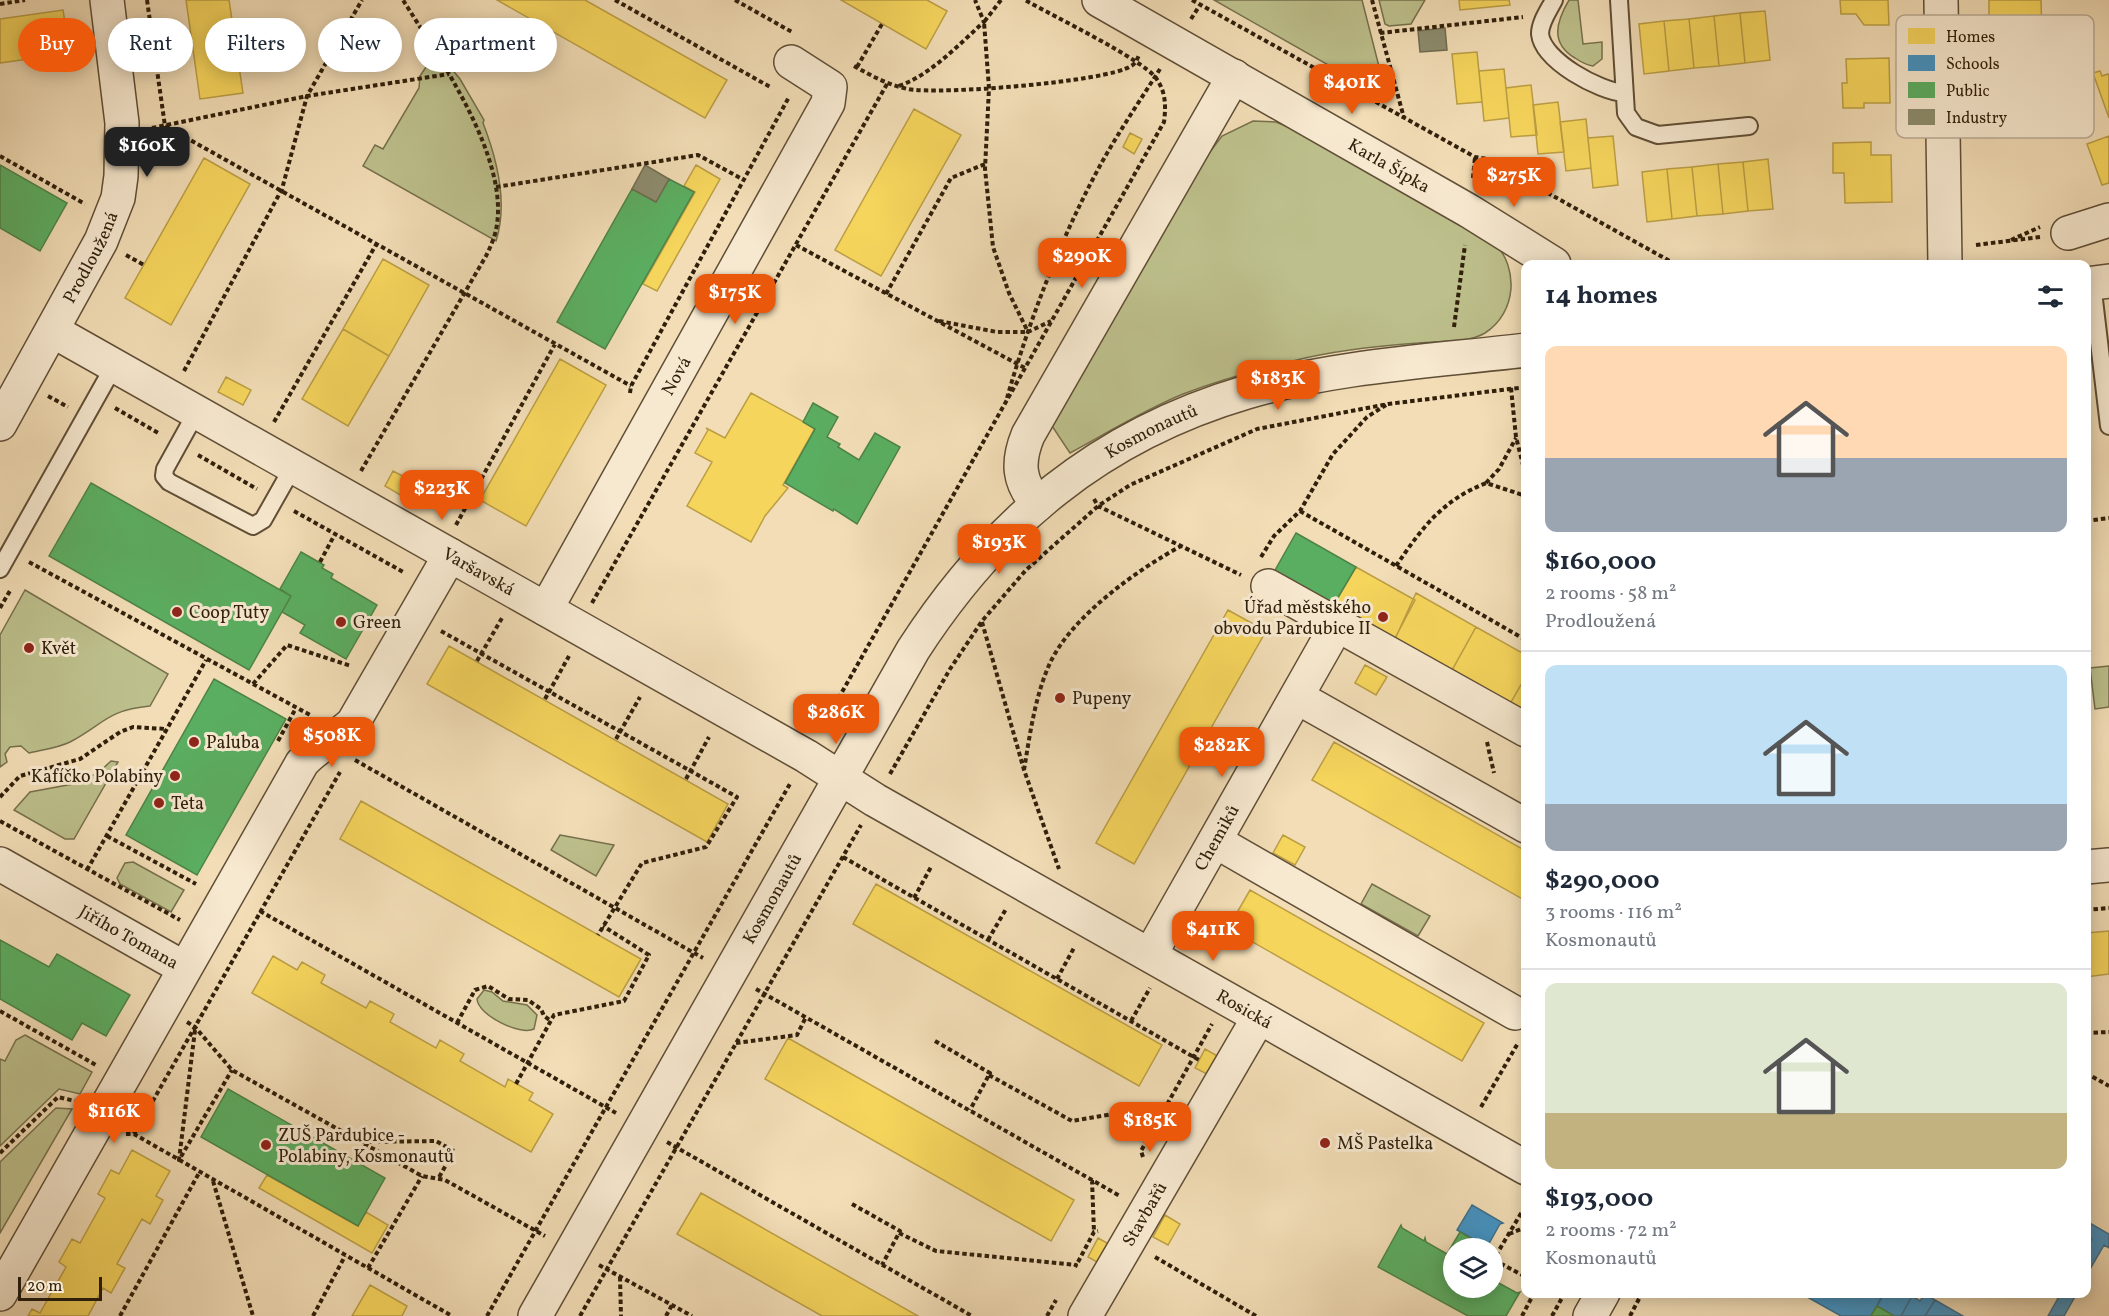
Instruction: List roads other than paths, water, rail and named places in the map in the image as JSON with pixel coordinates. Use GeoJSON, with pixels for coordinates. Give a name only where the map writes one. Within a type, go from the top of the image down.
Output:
{"type":"FeatureCollection","features":[{"type":"Feature","properties":{"kind":"street","name":"Prodloužená"},"geometry":{"type":"LineString","coordinates":[[0,424],[101,241],[118,198],[122,168],[122,123],[107,0]]}},
{"type":"Feature","properties":{"kind":"street","name":"Karla Šípka"},"geometry":{"type":"LineString","coordinates":[[1099,0],[1469,211],[1548,260]]}},
{"type":"Feature","properties":{"kind":"street"},"geometry":{"type":"LineString","coordinates":[[1941,0],[1941,15]]}},
{"type":"Feature","properties":{"kind":"street","name":"Nová"},"geometry":{"type":"LineString","coordinates":[[546,609],[777,197],[831,94],[830,87],[822,80],[791,62]]}},
{"type":"Feature","properties":{"kind":"street"},"geometry":{"type":"LineString","coordinates":[[1038,504],[1022,482],[1020,469],[1020,456],[1028,435],[1234,76]]}},
{"type":"Feature","properties":{"kind":"street"},"geometry":{"type":"LineString","coordinates":[[1943,138],[1945,260]]}},
{"type":"Feature","properties":{"kind":"street"},"geometry":{"type":"LineString","coordinates":[[2068,233],[2109,220]]}},
{"type":"Feature","properties":{"kind":"street","name":"Varšavská"},"geometry":{"type":"LineString","coordinates":[[52,331],[293,467],[452,543],[546,609],[840,777]]}},
{"type":"Feature","properties":{"kind":"street","name":"Kosmonautů"},"geometry":{"type":"LineString","coordinates":[[535,1316],[913,650],[945,603],[978,561],[1038,504],[1103,454],[1167,422],[1216,402],[1289,382],[1521,351]]}},
{"type":"Feature","properties":{"kind":"street"},"geometry":{"type":"LineString","coordinates":[[184,968],[302,763],[322,743],[343,732],[363,708],[452,543]]}},
{"type":"Feature","properties":{"kind":"street"},"geometry":{"type":"LineString","coordinates":[[1258,582],[1521,727]]}},
{"type":"Feature","properties":{"kind":"street","name":"Chemiků"},"geometry":{"type":"LineString","coordinates":[[1150,971],[1215,841],[1337,625]]}},
{"type":"Feature","properties":{"kind":"street"},"geometry":{"type":"LineString","coordinates":[[1297,697],[1515,820]]}},
{"type":"Feature","properties":{"kind":"street","name":"Rosická"},"geometry":{"type":"LineString","coordinates":[[840,777],[1150,971],[1259,1017],[1521,1165]]}},
{"type":"Feature","properties":{"kind":"street"},"geometry":{"type":"LineString","coordinates":[[1215,841],[1517,1026]]}},
{"type":"Feature","properties":{"kind":"street","name":"Jiřího Tomana"},"geometry":{"type":"LineString","coordinates":[[0,864],[184,968],[0,1294]]}},
{"type":"Feature","properties":{"kind":"street"},"geometry":{"type":"LineString","coordinates":[[2091,867],[2109,865]]}},
{"type":"Feature","properties":{"kind":"street","name":"Stavbařů"},"geometry":{"type":"LineString","coordinates":[[1085,1316],[1259,1017]]}},
{"type":"Feature","properties":{"kind":"street"},"geometry":{"type":"LineString","coordinates":[[1590,1316],[1600,1298]]}},
{"type":"Feature","properties":{"kind":"lane"},"geometry":{"type":"LineString","coordinates":[[1554,0],[1543,20],[1540,37],[1552,54],[1590,84],[1603,90],[1624,93]]}},
{"type":"Feature","properties":{"kind":"lane"},"geometry":{"type":"LineString","coordinates":[[1619,0],[1624,93],[1630,120],[1647,133],[1658,135],[1749,126]]}},
{"type":"Feature","properties":{"kind":"lane"},"geometry":{"type":"LineString","coordinates":[[2096,282],[2109,426]]}},
{"type":"Feature","properties":{"kind":"lane"},"geometry":{"type":"LineString","coordinates":[[0,569],[114,366]]}},
{"type":"Feature","properties":{"kind":"lane"},"geometry":{"type":"LineString","coordinates":[[196,412],[165,469],[164,476],[169,482],[253,526],[263,520],[293,467]]}},
{"type":"Feature","properties":{"kind":"place","name":"Coop Tuty"},"geometry":{"type":"Point","coordinates":[177,612]}},
{"type":"Feature","properties":{"kind":"place","name":"Úřad městského obvodu Pardubice II"},"geometry":{"type":"Point","coordinates":[1383,617]}},
{"type":"Feature","properties":{"kind":"place","name":"Green"},"geometry":{"type":"Point","coordinates":[341,622]}},
{"type":"Feature","properties":{"kind":"place","name":"Květ"},"geometry":{"type":"Point","coordinates":[29,648]}},
{"type":"Feature","properties":{"kind":"place","name":"Pupeny"},"geometry":{"type":"Point","coordinates":[1060,698]}},
{"type":"Feature","properties":{"kind":"place","name":"Paluba"},"geometry":{"type":"Point","coordinates":[194,742]}},
{"type":"Feature","properties":{"kind":"place","name":"Kafíčko Polabiny"},"geometry":{"type":"Point","coordinates":[175,776]}},
{"type":"Feature","properties":{"kind":"place","name":"Teta"},"geometry":{"type":"Point","coordinates":[159,803]}},
{"type":"Feature","properties":{"kind":"place","name":"MŠ Pastelka"},"geometry":{"type":"Point","coordinates":[1325,1143]}},
{"type":"Feature","properties":{"kind":"place","name":"ZUŠ Pardubice - Polabiny, Kosmonautů"},"geometry":{"type":"Point","coordinates":[266,1145]}}]}
